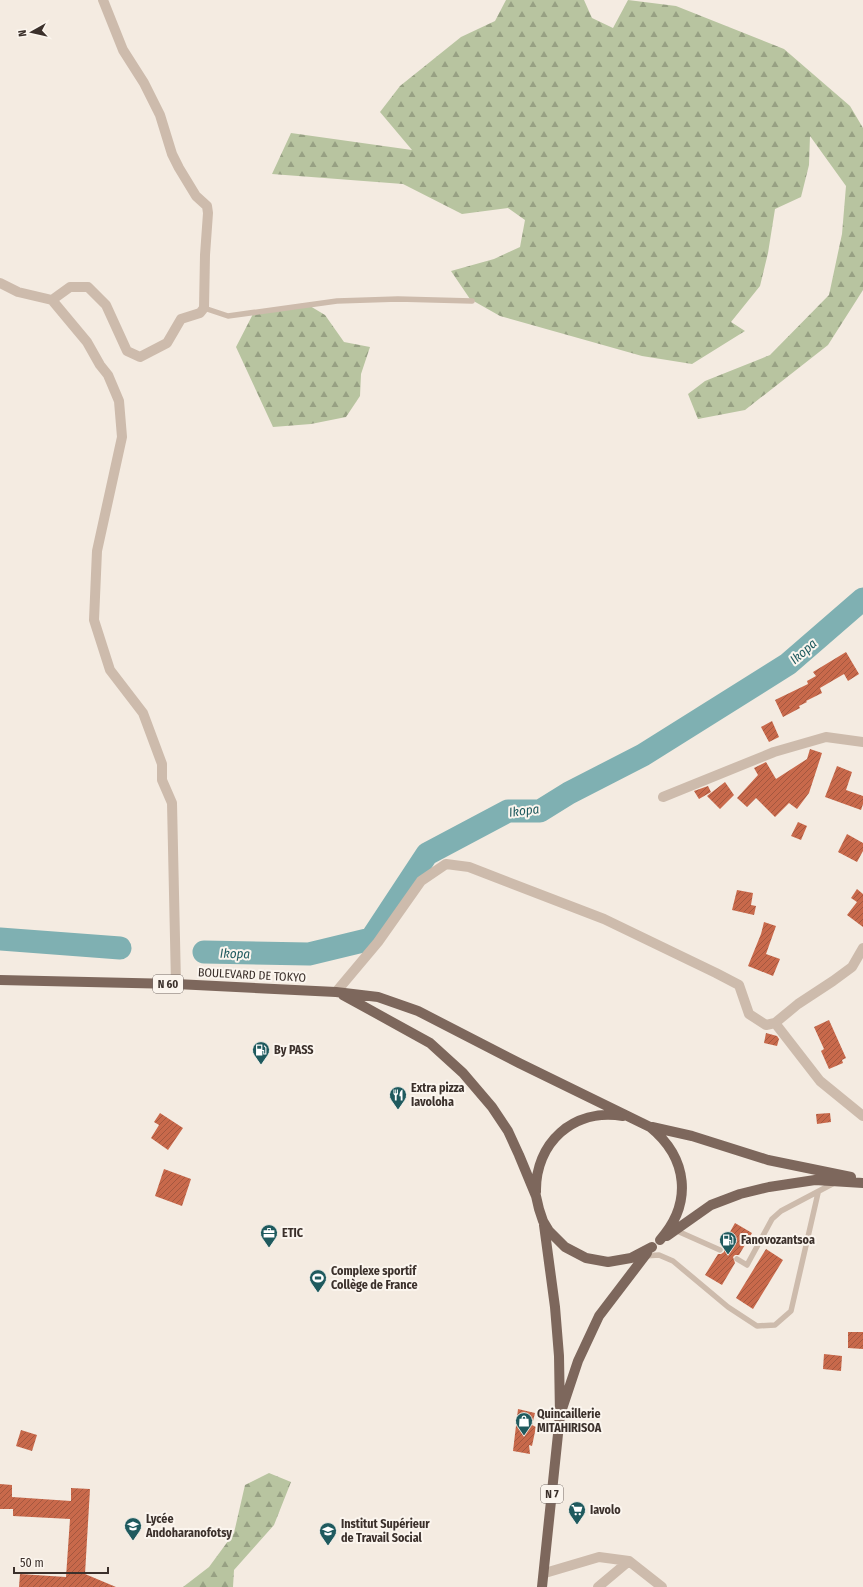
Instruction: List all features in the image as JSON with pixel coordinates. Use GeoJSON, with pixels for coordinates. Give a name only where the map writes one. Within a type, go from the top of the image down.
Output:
{"type":"FeatureCollection","features":[{"type":"Feature","properties":{"kind":"main road","name":"BOULEVARD DE TOKYO"},"geometry":{"type":"LineString","coordinates":[[0,980],[176,984],[336,992],[378,997],[418,1011],[634,1119]]}},
{"type":"Feature","properties":{"kind":"main road"},"geometry":{"type":"LineString","coordinates":[[336,992],[430,1043],[463,1073],[492,1107],[508,1130],[536,1196]]}},
{"type":"Feature","properties":{"kind":"main road"},"geometry":{"type":"LineString","coordinates":[[597,1115],[622,1115],[650,1127],[659,1134],[673,1153],[681,1175],[681,1199],[678,1210],[668,1232],[642,1254],[620,1261],[597,1260],[580,1256],[565,1247],[549,1231],[543,1221],[538,1209],[536,1196],[537,1172],[541,1160],[554,1139],[563,1130],[574,1123],[597,1115]]}},
{"type":"Feature","properties":{"kind":"main road"},"geometry":{"type":"LineString","coordinates":[[650,1127],[692,1136],[768,1160],[863,1179]]}},
{"type":"Feature","properties":{"kind":"main road"},"geometry":{"type":"LineString","coordinates":[[660,1240],[711,1205],[740,1194],[768,1186],[815,1180],[863,1183]]}},
{"type":"Feature","properties":{"kind":"main road"},"geometry":{"type":"LineString","coordinates":[[543,1221],[557,1335],[560,1415]]}},
{"type":"Feature","properties":{"kind":"main road"},"geometry":{"type":"LineString","coordinates":[[560,1415],[578,1361],[599,1316],[652,1247]]}},
{"type":"Feature","properties":{"kind":"main road","name":"N 7"},"geometry":{"type":"LineString","coordinates":[[542,1587],[560,1415]]}},
{"type":"Feature","properties":{"kind":"street"},"geometry":{"type":"LineString","coordinates":[[52,300],[70,287],[88,287],[106,304],[127,351],[140,357],[167,344],[181,319],[200,313],[204,308],[205,255],[208,214],[207,206],[196,196],[179,168],[172,154],[160,115],[144,83],[122,50],[102,0]]}},
{"type":"Feature","properties":{"kind":"street"},"geometry":{"type":"LineString","coordinates":[[0,283],[18,292],[52,300],[87,342],[108,375],[119,401],[122,437],[97,551],[94,620],[110,670],[143,713],[162,764],[162,780],[172,803],[176,984]]}},
{"type":"Feature","properties":{"kind":"street"},"geometry":{"type":"LineString","coordinates":[[664,797],[774,752],[826,737],[863,742]]}},
{"type":"Feature","properties":{"kind":"street"},"geometry":{"type":"LineString","coordinates":[[336,992],[378,942],[421,881],[446,864],[469,867],[604,919],[716,972],[739,985],[749,1014],[766,1025],[775,1023],[798,1004],[833,981],[852,966],[863,948]]}},
{"type":"Feature","properties":{"kind":"street"},"geometry":{"type":"LineString","coordinates":[[775,1023],[820,1081],[863,1116]]}},
{"type":"Feature","properties":{"kind":"street"},"geometry":{"type":"LineString","coordinates":[[544,1573],[599,1557],[629,1561],[662,1587]]}},
{"type":"Feature","properties":{"kind":"street"},"geometry":{"type":"LineString","coordinates":[[598,1587],[629,1561]]}},
{"type":"Feature","properties":{"kind":"lane"},"geometry":{"type":"LineString","coordinates":[[204,308],[228,316],[337,301],[398,299],[472,301]]}},
{"type":"Feature","properties":{"kind":"lane"},"geometry":{"type":"LineString","coordinates":[[737,1259],[748,1265],[772,1219],[781,1211],[818,1193],[838,1181]]}},
{"type":"Feature","properties":{"kind":"lane"},"geometry":{"type":"LineString","coordinates":[[644,1256],[659,1255],[673,1261],[728,1307],[757,1326],[776,1325],[791,1311],[818,1193]]}},
{"type":"Feature","properties":{"kind":"lane"},"geometry":{"type":"LineString","coordinates":[[675,1230],[720,1250]]}},
{"type":"Feature","properties":{"kind":"green space"},"geometry":{"type":"Polygon","coordinates":[[[506,0],[584,0],[592,18],[613,28],[628,0],[676,6],[784,49],[850,106],[863,128],[863,290],[828,345],[745,410],[698,419],[688,394],[705,381],[770,355],[829,295],[842,234],[846,186],[810,136],[809,165],[801,197],[775,209],[768,253],[760,286],[731,322],[745,331],[692,364],[642,356],[500,316],[470,299],[451,271],[494,259],[520,247],[525,220],[508,208],[462,214],[403,184],[272,174],[291,133],[412,150],[380,112],[400,86],[461,37],[495,21],[506,0]]]}},
{"type":"Feature","properties":{"kind":"green space"},"geometry":{"type":"Polygon","coordinates":[[[305,303],[325,315],[344,342],[370,347],[361,374],[360,396],[346,417],[311,424],[273,427],[236,347],[253,314],[305,303]]]}},
{"type":"Feature","properties":{"kind":"green space"},"geometry":{"type":"Polygon","coordinates":[[[269,1473],[291,1482],[274,1525],[234,1570],[233,1587],[183,1587],[209,1567],[234,1533],[245,1485],[269,1473]]]}},
{"type":"Feature","properties":{"kind":"building"},"geometry":{"type":"Polygon","coordinates":[[[846,652],[859,674],[848,681],[844,674],[820,688],[822,693],[806,701],[807,702],[799,706],[800,708],[783,717],[775,700],[808,684],[807,681],[816,676],[813,672],[846,652]]]}},
{"type":"Feature","properties":{"kind":"building"},"geometry":{"type":"Polygon","coordinates":[[[772,721],[779,737],[769,742],[761,727],[772,721]]]}},
{"type":"Feature","properties":{"kind":"building"},"geometry":{"type":"Polygon","coordinates":[[[810,749],[822,753],[809,793],[797,809],[789,803],[775,817],[756,798],[747,807],[737,798],[758,775],[754,768],[766,762],[776,779],[807,759],[810,749]]]}},
{"type":"Feature","properties":{"kind":"building"},"geometry":{"type":"Polygon","coordinates":[[[837,766],[852,772],[846,790],[863,796],[861,810],[825,797],[837,766]]]}},
{"type":"Feature","properties":{"kind":"building"},"geometry":{"type":"Polygon","coordinates":[[[725,782],[734,795],[720,809],[707,796],[725,782]]]}},
{"type":"Feature","properties":{"kind":"building"},"geometry":{"type":"Polygon","coordinates":[[[708,786],[711,792],[699,799],[694,791],[708,786]]]}},
{"type":"Feature","properties":{"kind":"building"},"geometry":{"type":"Polygon","coordinates":[[[798,822],[807,826],[801,840],[791,836],[798,822]]]}},
{"type":"Feature","properties":{"kind":"building"},"geometry":{"type":"Polygon","coordinates":[[[847,834],[863,843],[863,851],[857,862],[838,852],[847,834]]]}},
{"type":"Feature","properties":{"kind":"building"},"geometry":{"type":"Polygon","coordinates":[[[857,889],[863,894],[863,927],[847,915],[857,902],[851,898],[857,889]]]}},
{"type":"Feature","properties":{"kind":"building"},"geometry":{"type":"Polygon","coordinates":[[[737,890],[753,893],[751,905],[756,906],[754,915],[732,910],[737,890]]]}},
{"type":"Feature","properties":{"kind":"building"},"geometry":{"type":"Polygon","coordinates":[[[764,922],[776,926],[766,954],[780,959],[773,976],[748,966],[761,934],[764,922]]]}},
{"type":"Feature","properties":{"kind":"building"},"geometry":{"type":"Polygon","coordinates":[[[829,1020],[846,1058],[842,1060],[843,1063],[829,1069],[821,1051],[824,1049],[814,1027],[829,1020]]]}},
{"type":"Feature","properties":{"kind":"building"},"geometry":{"type":"Polygon","coordinates":[[[766,1033],[777,1036],[779,1039],[777,1046],[764,1043],[766,1033]]]}},
{"type":"Feature","properties":{"kind":"building"},"geometry":{"type":"Polygon","coordinates":[[[160,1113],[183,1128],[168,1150],[151,1138],[159,1125],[154,1122],[160,1113]]]}},
{"type":"Feature","properties":{"kind":"building"},"geometry":{"type":"Polygon","coordinates":[[[830,1113],[831,1122],[817,1124],[816,1114],[830,1113]]]}},
{"type":"Feature","properties":{"kind":"building"},"geometry":{"type":"Polygon","coordinates":[[[164,1169],[191,1179],[182,1206],[155,1196],[164,1169]]]}},
{"type":"Feature","properties":{"kind":"building","name":"Fanovozantsoa"},"geometry":{"type":"Polygon","coordinates":[[[735,1223],[752,1233],[739,1255],[735,1255],[733,1257],[735,1263],[722,1285],[705,1275],[718,1254],[724,1252],[722,1246],[735,1223]]]}},
{"type":"Feature","properties":{"kind":"building"},"geometry":{"type":"Polygon","coordinates":[[[766,1249],[783,1260],[753,1309],[736,1298],[766,1249]]]}},
{"type":"Feature","properties":{"kind":"building"},"geometry":{"type":"Polygon","coordinates":[[[848,1332],[863,1332],[863,1349],[848,1348],[848,1332]]]}},
{"type":"Feature","properties":{"kind":"building"},"geometry":{"type":"Polygon","coordinates":[[[824,1354],[842,1356],[841,1371],[823,1369],[824,1354]]]}},
{"type":"Feature","properties":{"kind":"building","name":"Quincaillerie MITAHIRISOA"},"geometry":{"type":"Polygon","coordinates":[[[518,1409],[535,1413],[532,1425],[536,1427],[532,1446],[529,1445],[530,1454],[513,1451],[518,1409]]]}},
{"type":"Feature","properties":{"kind":"building"},"geometry":{"type":"Polygon","coordinates":[[[21,1430],[37,1435],[32,1451],[16,1446],[21,1430]]]}},
{"type":"Feature","properties":{"kind":"building"},"geometry":{"type":"Polygon","coordinates":[[[0,1484],[12,1485],[12,1497],[71,1501],[71,1488],[90,1489],[85,1574],[116,1587],[19,1587],[20,1574],[66,1577],[70,1519],[13,1516],[13,1509],[0,1509],[0,1484]]]}},
{"type":"Feature","properties":{"kind":"waterway","name":"Ikopa"},"geometry":{"type":"LineString","coordinates":[[204,952],[309,954],[371,939],[427,854],[508,811],[540,811],[569,793],[643,755],[788,664],[863,599]]}},
{"type":"Feature","properties":{"kind":"waterway","name":"Ikopa"},"geometry":{"type":"LineString","coordinates":[[0,939],[120,948]]}},
{"type":"Feature","properties":{"kind":"place","name":"By PASS"},"geometry":{"type":"Point","coordinates":[261,1065]}},
{"type":"Feature","properties":{"kind":"place","name":"Extra pizza Iavoloha"},"geometry":{"type":"Point","coordinates":[398,1110]}},
{"type":"Feature","properties":{"kind":"place","name":"ETIC"},"geometry":{"type":"Point","coordinates":[269,1248]}},
{"type":"Feature","properties":{"kind":"place","name":"Fanovozantsoa"},"geometry":{"type":"Point","coordinates":[728,1255]}},
{"type":"Feature","properties":{"kind":"place","name":"Complexe sportif Collège de France"},"geometry":{"type":"Point","coordinates":[318,1293]}},
{"type":"Feature","properties":{"kind":"place","name":"Quincaillerie MITAHIRISOA"},"geometry":{"type":"Point","coordinates":[524,1436]}},
{"type":"Feature","properties":{"kind":"place","name":"Iavolo"},"geometry":{"type":"Point","coordinates":[577,1525]}},
{"type":"Feature","properties":{"kind":"place","name":"Lycée Andoharanofotsy"},"geometry":{"type":"Point","coordinates":[133,1541]}},
{"type":"Feature","properties":{"kind":"place","name":"Institut Supérieur de Travail Social"},"geometry":{"type":"Point","coordinates":[328,1546]}}]}
